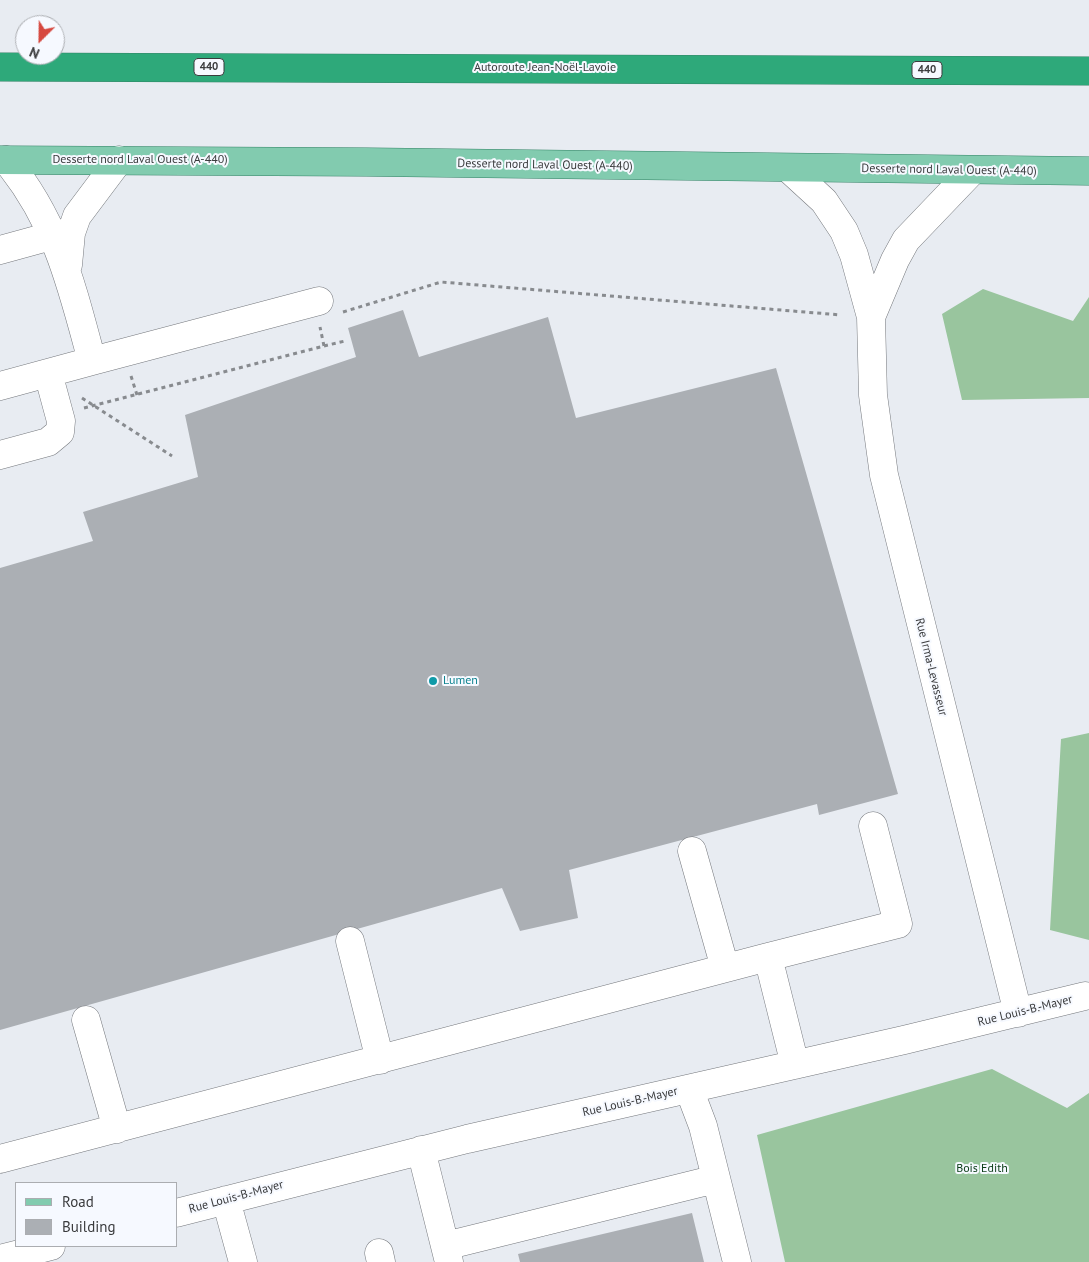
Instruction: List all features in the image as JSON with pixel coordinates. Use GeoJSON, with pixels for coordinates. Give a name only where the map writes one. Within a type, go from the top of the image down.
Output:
{"type":"FeatureCollection","features":[{"type":"Feature","properties":{"kind":"highway","name":"Autoroute Jean-Noël-Lavoie"},"geometry":{"type":"LineString","coordinates":[[0,67],[1089,71]]}},
{"type":"Feature","properties":{"kind":"main road","name":"Desserte nord Laval Ouest (A-440)"},"geometry":{"type":"LineString","coordinates":[[3,160],[1089,171]]}},
{"type":"Feature","properties":{"kind":"street"},"geometry":{"type":"LineString","coordinates":[[3,160],[28,187],[62,234],[68,271],[92,362]]}},
{"type":"Feature","properties":{"kind":"street"},"geometry":{"type":"LineString","coordinates":[[0,250],[62,234],[119,160]]}},
{"type":"Feature","properties":{"kind":"street","name":"Rue Irma-Levasseur"},"geometry":{"type":"LineString","coordinates":[[788,168],[824,201],[844,231],[854,255],[871,317],[873,394],[884,476],[1018,1013]]}},
{"type":"Feature","properties":{"kind":"street","name":"Rue Irma-Levasseur"},"geometry":{"type":"LineString","coordinates":[[871,317],[895,260],[906,240],[972,170]]}},
{"type":"Feature","properties":{"kind":"street"},"geometry":{"type":"LineString","coordinates":[[0,386],[92,362],[325,311]]}},
{"type":"Feature","properties":{"kind":"street"},"geometry":{"type":"LineString","coordinates":[[0,455],[48,442],[60,432],[61,421],[48,373]]}},
{"type":"Feature","properties":{"kind":"street"},"geometry":{"type":"LineString","coordinates":[[0,1160],[898,924],[873,826]]}},
{"type":"Feature","properties":{"kind":"street"},"geometry":{"type":"LineString","coordinates":[[692,850],[725,968]]}},
{"type":"Feature","properties":{"kind":"street"},"geometry":{"type":"LineString","coordinates":[[350,941],[380,1060]]}},
{"type":"Feature","properties":{"kind":"street"},"geometry":{"type":"LineString","coordinates":[[768,957],[795,1065]]}},
{"type":"Feature","properties":{"kind":"street","name":"Rue Louis-B.-Mayer"},"geometry":{"type":"LineString","coordinates":[[178,1212],[421,1150],[795,1065],[1085,996]]}},
{"type":"Feature","properties":{"kind":"street"},"geometry":{"type":"LineString","coordinates":[[86,1020],[117,1129]]}},
{"type":"Feature","properties":{"kind":"street"},"geometry":{"type":"LineString","coordinates":[[689,1088],[703,1126],[737,1262]]}},
{"type":"Feature","properties":{"kind":"street"},"geometry":{"type":"LineString","coordinates":[[421,1150],[447,1254],[716,1179]]}},
{"type":"Feature","properties":{"kind":"street"},"geometry":{"type":"LineString","coordinates":[[226,1200],[243,1262]]}},
{"type":"Feature","properties":{"kind":"street"},"geometry":{"type":"LineString","coordinates":[[0,1259],[47,1247]]}},
{"type":"Feature","properties":{"kind":"path"},"geometry":{"type":"LineString","coordinates":[[324,346],[325,311],[441,282],[841,315]]}},
{"type":"Feature","properties":{"kind":"path"},"geometry":{"type":"LineString","coordinates":[[80,409],[345,340]]}},
{"type":"Feature","properties":{"kind":"path"},"geometry":{"type":"LineString","coordinates":[[77,395],[172,456]]}},
{"type":"Feature","properties":{"kind":"green space"},"geometry":{"type":"Polygon","coordinates":[[[983,289],[1073,321],[1089,297],[1089,398],[962,400],[942,314],[983,289]]]}},
{"type":"Feature","properties":{"kind":"green space"},"geometry":{"type":"Polygon","coordinates":[[[1089,733],[1089,940],[1050,930],[1061,739],[1089,733]]]}},
{"type":"Feature","properties":{"kind":"green space","name":"Bois Edith"},"geometry":{"type":"Polygon","coordinates":[[[992,1069],[1067,1108],[1089,1093],[1089,1262],[785,1262],[757,1135],[992,1069]]]}},
{"type":"Feature","properties":{"kind":"building","name":"Lumen"},"geometry":{"type":"Polygon","coordinates":[[[403,310],[419,357],[548,317],[576,418],[776,368],[898,794],[819,815],[817,804],[569,870],[578,918],[520,931],[502,888],[0,1030],[0,568],[93,541],[83,512],[198,477],[185,415],[356,357],[348,328],[403,310]]]}},
{"type":"Feature","properties":{"kind":"building"},"geometry":{"type":"Polygon","coordinates":[[[692,1213],[704,1262],[520,1262],[518,1254],[692,1213]]]}},
{"type":"Feature","properties":{"kind":"place","name":"Lumen"},"geometry":{"type":"Point","coordinates":[433,681]}}]}
